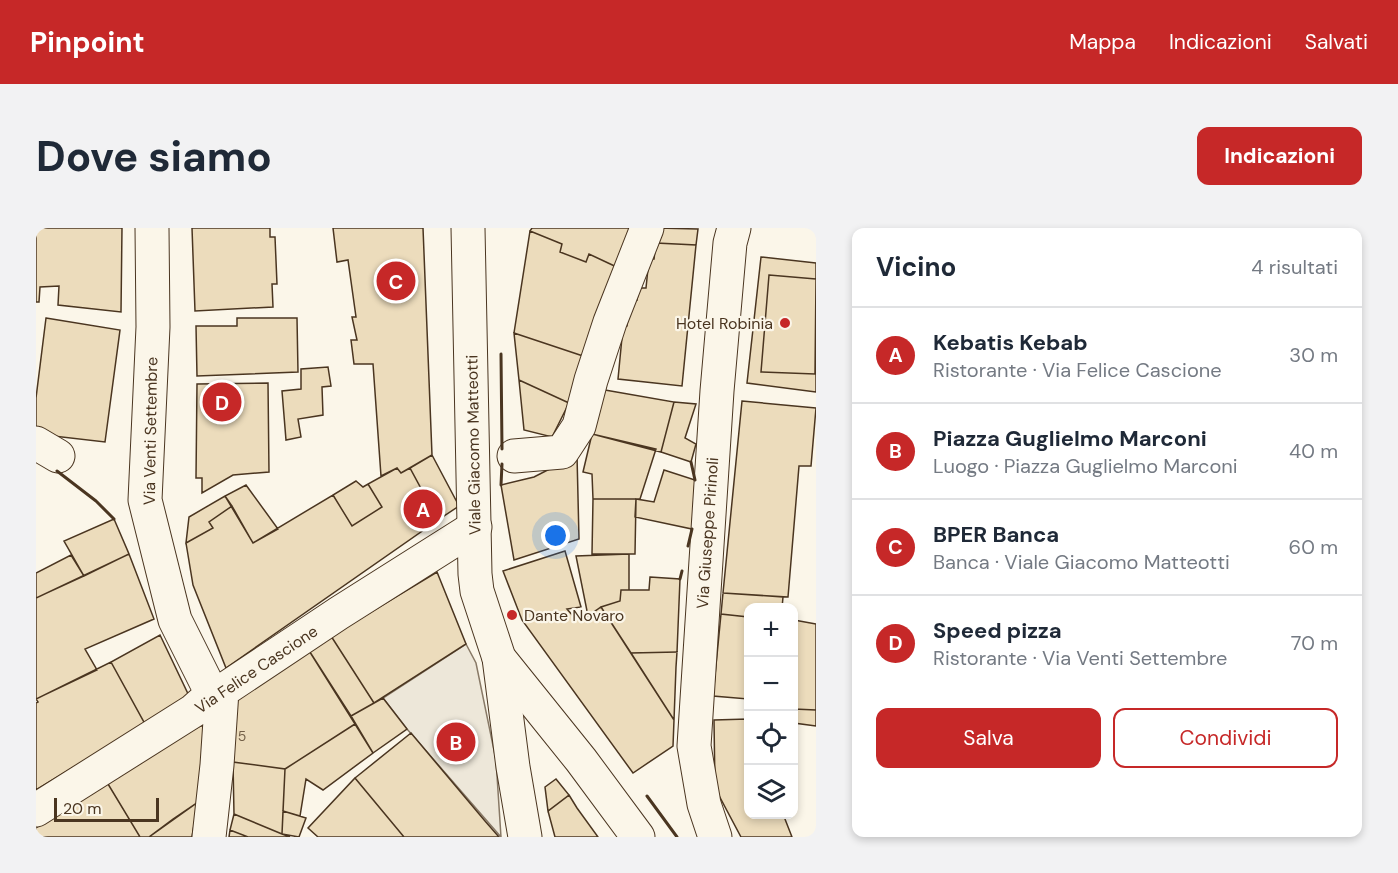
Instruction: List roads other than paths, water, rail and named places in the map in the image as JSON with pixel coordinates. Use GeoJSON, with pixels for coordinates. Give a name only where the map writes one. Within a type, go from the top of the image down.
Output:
{"type":"FeatureCollection","features":[{"type":"Feature","properties":{"kind":"street","name":"Via Venti Settembre"},"geometry":{"type":"LineString","coordinates":[[152,228],[153,327],[145,500],[175,620],[217,692]]}},
{"type":"Feature","properties":{"kind":"street","name":"Viale Giacomo Matteotti"},"geometry":{"type":"LineString","coordinates":[[468,228],[475,574],[477,591],[499,658]]}},
{"type":"Feature","properties":{"kind":"street"},"geometry":{"type":"LineString","coordinates":[[514,456],[562,452],[579,426],[610,322],[647,228]]}},
{"type":"Feature","properties":{"kind":"street","name":"Via Giuseppe Pirinoli"},"geometry":{"type":"LineString","coordinates":[[715,837],[704,804],[694,746],[717,391],[730,243],[734,228]]}},
{"type":"Feature","properties":{"kind":"street","name":"Via Felice Cascione"},"geometry":{"type":"LineString","coordinates":[[36,810],[193,711],[217,692],[475,526]]}},
{"type":"Feature","properties":{"kind":"street"},"geometry":{"type":"LineString","coordinates":[[499,658],[522,823]]}},
{"type":"Feature","properties":{"kind":"street"},"geometry":{"type":"LineString","coordinates":[[499,658],[581,760],[638,837]]}},
{"type":"Feature","properties":{"kind":"street"},"geometry":{"type":"LineString","coordinates":[[209,837],[218,765],[217,692]]}},
{"type":"Feature","properties":{"kind":"place","name":"BPER Banca"},"geometry":{"type":"Point","coordinates":[396,281]}},
{"type":"Feature","properties":{"kind":"place","name":"Hotel Robinia"},"geometry":{"type":"Point","coordinates":[785,323]}},
{"type":"Feature","properties":{"kind":"place","name":"Speed pizza"},"geometry":{"type":"Point","coordinates":[222,402]}},
{"type":"Feature","properties":{"kind":"place","name":"Kebatis Kebab"},"geometry":{"type":"Point","coordinates":[423,509]}},
{"type":"Feature","properties":{"kind":"place","name":"Dante Novaro"},"geometry":{"type":"Point","coordinates":[512,615]}},
{"type":"Feature","properties":{"kind":"place","name":"Piazza Guglielmo Marconi"},"geometry":{"type":"Point","coordinates":[456,742]}}]}
